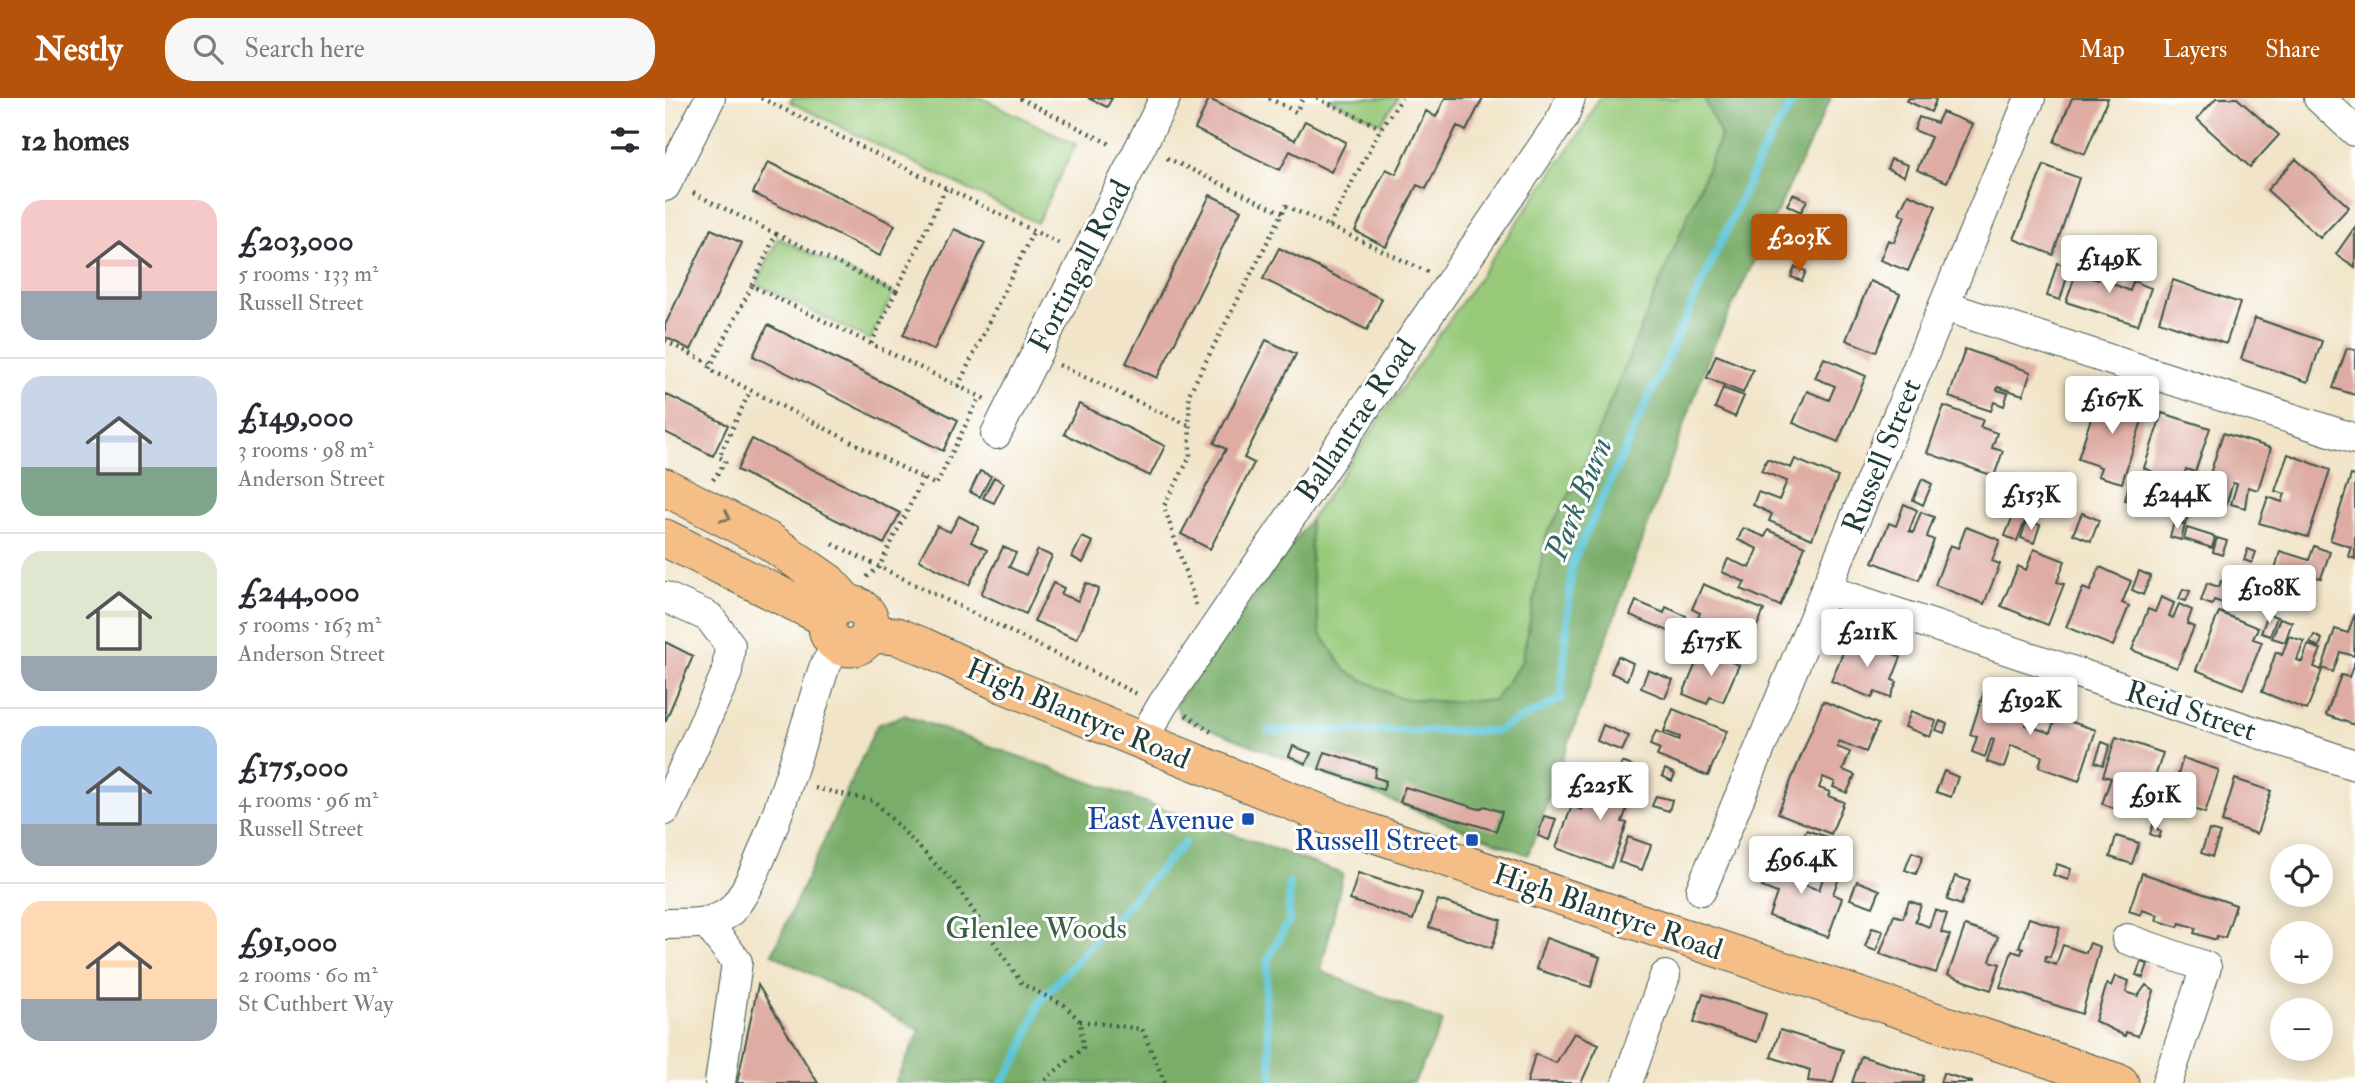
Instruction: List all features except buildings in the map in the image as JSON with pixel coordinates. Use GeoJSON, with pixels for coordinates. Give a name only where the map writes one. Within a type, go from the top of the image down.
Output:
{"type":"FeatureCollection","features":[{"type":"Feature","properties":{"kind":"main road"},"geometry":{"type":"LineString","coordinates":[[665,487],[769,541],[828,582],[846,625]]}},
{"type":"Feature","properties":{"kind":"main road","name":"High Blantyre Road"},"geometry":{"type":"LineString","coordinates":[[665,538],[784,598],[846,625],[897,636],[1141,742],[1360,829],[2120,1083]]}},
{"type":"Feature","properties":{"kind":"street"},"geometry":{"type":"LineString","coordinates":[[666,183],[710,98]]}},
{"type":"Feature","properties":{"kind":"street","name":"Fortingall Road"},"geometry":{"type":"LineString","coordinates":[[1002,422],[1164,98]]}},
{"type":"Feature","properties":{"kind":"street","name":"Ballantrae Road"},"geometry":{"type":"LineString","coordinates":[[1141,742],[1207,639],[1564,116],[1570,98]]}},
{"type":"Feature","properties":{"kind":"street","name":"Russell Street"},"geometry":{"type":"LineString","coordinates":[[1701,890],[2030,98]]}},
{"type":"Feature","properties":{"kind":"street"},"geometry":{"type":"LineString","coordinates":[[2319,98],[2355,131]]}},
{"type":"Feature","properties":{"kind":"street"},"geometry":{"type":"LineString","coordinates":[[1944,306],[2355,439]]}},
{"type":"Feature","properties":{"kind":"street","name":"Reid Street"},"geometry":{"type":"LineString","coordinates":[[1827,590],[2355,765]]}},
{"type":"Feature","properties":{"kind":"street"},"geometry":{"type":"LineString","coordinates":[[665,597],[709,617],[730,645],[727,673],[665,810]]}},
{"type":"Feature","properties":{"kind":"street"},"geometry":{"type":"LineString","coordinates":[[665,924],[707,923],[729,912],[756,872],[824,668],[846,625]]}},
{"type":"Feature","properties":{"kind":"street"},"geometry":{"type":"LineString","coordinates":[[707,923],[737,962],[720,1083]]}},
{"type":"Feature","properties":{"kind":"street"},"geometry":{"type":"LineString","coordinates":[[2127,939],[2206,967],[2167,1083]]}},
{"type":"Feature","properties":{"kind":"street"},"geometry":{"type":"LineString","coordinates":[[1627,1083],[1665,976]]}},
{"type":"Feature","properties":{"kind":"path"},"geometry":{"type":"LineString","coordinates":[[761,98],[1085,256]]}},
{"type":"Feature","properties":{"kind":"path"},"geometry":{"type":"LineString","coordinates":[[1020,98],[1283,213]]}},
{"type":"Feature","properties":{"kind":"path"},"geometry":{"type":"LineString","coordinates":[[1269,98],[1296,112],[1303,98]]}},
{"type":"Feature","properties":{"kind":"path"},"geometry":{"type":"LineString","coordinates":[[1317,98],[1381,128]]}},
{"type":"Feature","properties":{"kind":"path"},"geometry":{"type":"LineString","coordinates":[[1329,226],[1381,128],[1402,98]]}},
{"type":"Feature","properties":{"kind":"path"},"geometry":{"type":"LineString","coordinates":[[666,183],[896,291]]}},
{"type":"Feature","properties":{"kind":"path"},"geometry":{"type":"LineString","coordinates":[[871,344],[946,188]]}},
{"type":"Feature","properties":{"kind":"path"},"geometry":{"type":"LineString","coordinates":[[1207,639],[1164,506],[1190,457],[1189,394],[1286,206],[1451,282]]}},
{"type":"Feature","properties":{"kind":"path"},"geometry":{"type":"LineString","coordinates":[[958,386],[1034,230]]}},
{"type":"Feature","properties":{"kind":"path"},"geometry":{"type":"LineString","coordinates":[[776,234],[753,286],[709,369],[936,485],[980,396]]}},
{"type":"Feature","properties":{"kind":"path"},"geometry":{"type":"LineString","coordinates":[[753,286],[980,396],[1002,422]]}},
{"type":"Feature","properties":{"kind":"path"},"geometry":{"type":"LineString","coordinates":[[665,341],[711,364]]}},
{"type":"Feature","properties":{"kind":"path"},"geometry":{"type":"LineString","coordinates":[[1036,354],[1188,425]]}},
{"type":"Feature","properties":{"kind":"path"},"geometry":{"type":"LineString","coordinates":[[701,505],[711,483],[726,461],[719,457],[750,391]]}},
{"type":"Feature","properties":{"kind":"path"},"geometry":{"type":"LineString","coordinates":[[879,567],[923,479]]}},
{"type":"Feature","properties":{"kind":"path"},"geometry":{"type":"LineString","coordinates":[[787,779],[835,794],[874,801],[956,885],[1022,984],[1064,1005],[1080,1021],[1142,1029],[1165,1083]]}},
{"type":"Feature","properties":{"kind":"path"},"geometry":{"type":"LineString","coordinates":[[1041,1083],[1083,1048],[1080,1021]]}},
{"type":"Feature","properties":{"kind":"green space"},"geometry":{"type":"Polygon","coordinates":[[[792,98],[982,98],[1076,144],[1037,223],[790,102],[792,98]]]}},
{"type":"Feature","properties":{"kind":"green space"},"geometry":{"type":"Polygon","coordinates":[[[1327,98],[1398,98],[1381,123],[1327,98]]]}},
{"type":"Feature","properties":{"kind":"green space"},"geometry":{"type":"Polygon","coordinates":[[[1598,98],[1704,98],[1721,135],[1578,480],[1547,533],[1522,661],[1495,700],[1447,702],[1399,698],[1346,671],[1320,633],[1311,566],[1310,520],[1586,124],[1598,98]]]}},
{"type":"Feature","properties":{"kind":"green space"},"geometry":{"type":"Polygon","coordinates":[[[1704,98],[1831,98],[1711,351],[1528,855],[1180,717],[1176,704],[1310,520],[1311,566],[1320,633],[1346,671],[1399,698],[1447,702],[1495,700],[1522,661],[1547,533],[1578,480],[1721,136],[1704,98]]]}},
{"type":"Feature","properties":{"kind":"green space"},"geometry":{"type":"Polygon","coordinates":[[[778,238],[893,293],[870,340],[757,284],[778,238]]]}},
{"type":"Feature","properties":{"kind":"green space","name":"Glenlee Woods"},"geometry":{"type":"Polygon","coordinates":[[[904,715],[1343,874],[1321,971],[1443,1022],[1414,1083],[895,1083],[920,1030],[772,954],[877,725],[904,715]]]}},
{"type":"Feature","properties":{"kind":"waterway","name":"Park Burn"},"geometry":{"type":"LineString","coordinates":[[1269,731],[1496,731],[1561,699],[1572,564],[1762,153],[1795,98]]}},
{"type":"Feature","properties":{"kind":"waterway","name":"Park Burn"},"geometry":{"type":"LineString","coordinates":[[1002,1083],[1020,1055],[1040,1001],[1184,843]]}},
{"type":"Feature","properties":{"kind":"waterway"},"geometry":{"type":"LineString","coordinates":[[1273,1083],[1265,1005],[1268,959],[1289,921],[1289,883]]}},
{"type":"Feature","properties":{"kind":"place","name":"East Avenue"},"geometry":{"type":"Point","coordinates":[1248,819]}},
{"type":"Feature","properties":{"kind":"place","name":"Russell Street"},"geometry":{"type":"Point","coordinates":[1472,840]}}]}
